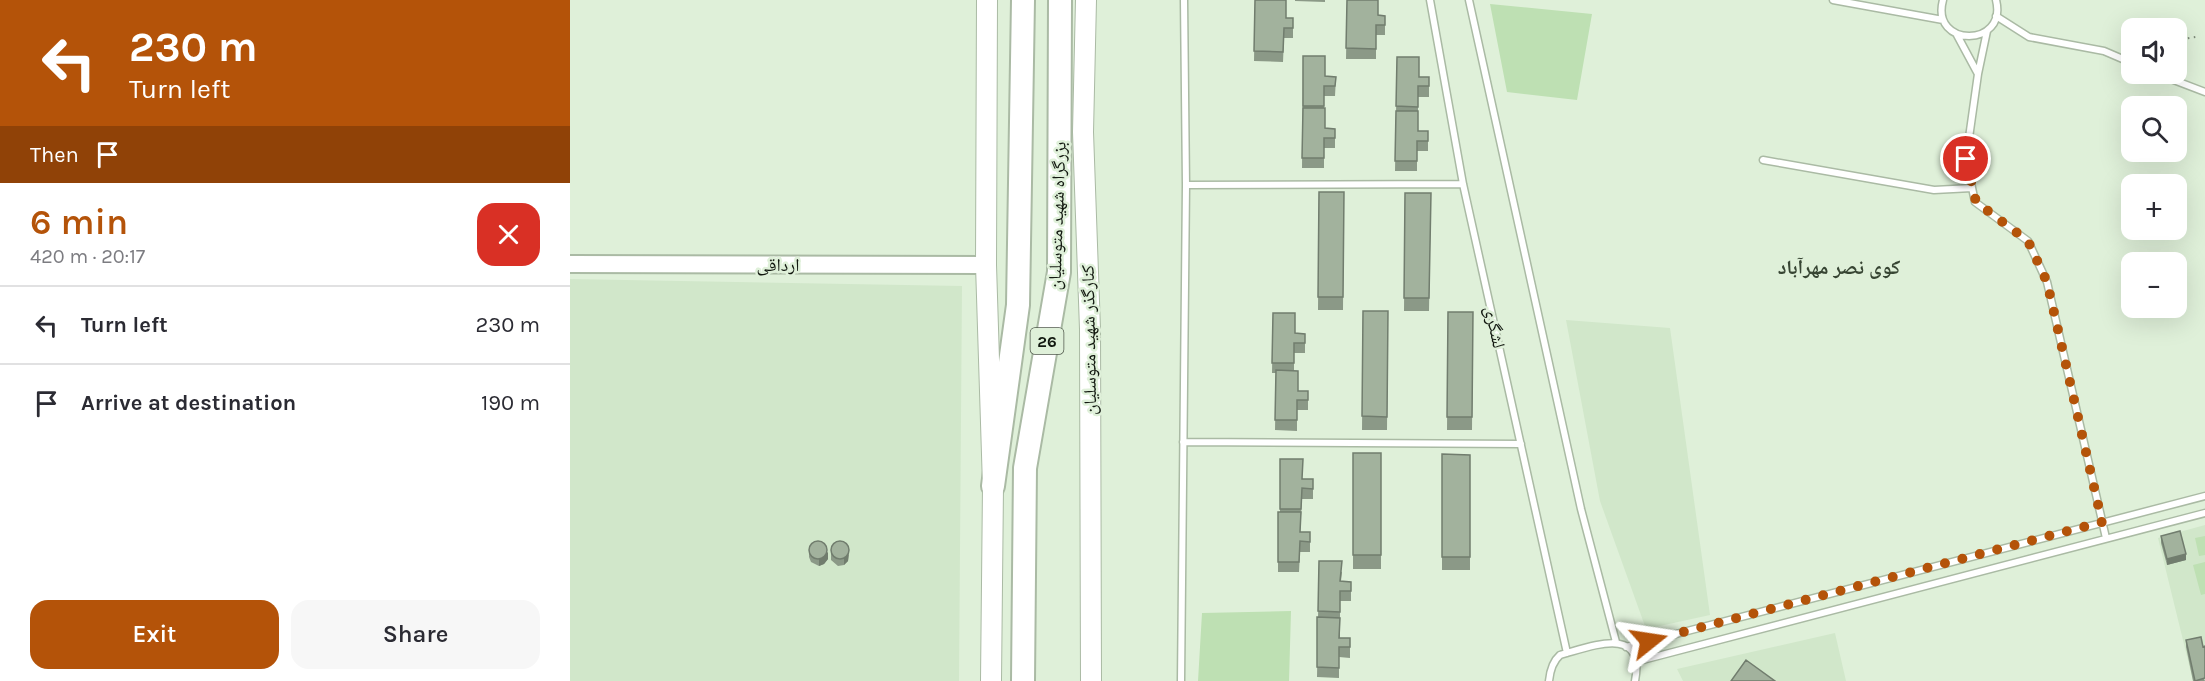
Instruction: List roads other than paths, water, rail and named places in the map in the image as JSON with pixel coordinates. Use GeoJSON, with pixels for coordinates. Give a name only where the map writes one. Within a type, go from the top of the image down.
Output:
{"type":"FeatureCollection","features":[{"type":"Feature","properties":{"kind":"highway","name":"بزرگراه شهید متوسلیان"},"geometry":{"type":"LineString","coordinates":[[993,486],[1018,305],[1023,0]]}},
{"type":"Feature","properties":{"kind":"highway","name":"بزرگراه شهید متوسلیان"},"geometry":{"type":"LineString","coordinates":[[1023,681],[1025,468],[1059,272],[1060,0]]}},
{"type":"Feature","properties":{"kind":"main road"},"geometry":{"type":"LineString","coordinates":[[987,0],[986,265],[993,486],[992,681]]}},
{"type":"Feature","properties":{"kind":"main road","name":"کنارگذر شهید متوسلیان"},"geometry":{"type":"LineString","coordinates":[[1086,0],[1083,132],[1090,328],[1091,681]]}},
{"type":"Feature","properties":{"kind":"main road"},"geometry":{"type":"LineString","coordinates":[[1059,252],[1083,132]]}},
{"type":"Feature","properties":{"kind":"street","name":"ارداقی"},"geometry":{"type":"LineString","coordinates":[[570,264],[986,265]]}},
{"type":"Feature","properties":{"kind":"lane"},"geometry":{"type":"LineString","coordinates":[[1181,681],[1186,185],[1184,0]]}},
{"type":"Feature","properties":{"kind":"lane","name":"لشگری"},"geometry":{"type":"LineString","coordinates":[[1430,0],[1463,184],[1567,653]]}},
{"type":"Feature","properties":{"kind":"lane"},"geometry":{"type":"LineString","coordinates":[[1469,0],[1581,509],[1616,642]]}},
{"type":"Feature","properties":{"kind":"lane"},"geometry":{"type":"LineString","coordinates":[[1833,0],[1943,20]]}},
{"type":"Feature","properties":{"kind":"lane"},"geometry":{"type":"LineString","coordinates":[[1943,0],[1941,12],[1943,20],[1951,31],[1972,37],[1987,31]]}},
{"type":"Feature","properties":{"kind":"lane"},"geometry":{"type":"LineString","coordinates":[[1996,0],[1996,16],[1987,31],[1978,74],[1966,159],[1976,202],[2028,241],[2047,282],[2106,538]]}},
{"type":"Feature","properties":{"kind":"lane"},"geometry":{"type":"LineString","coordinates":[[1996,16],[2029,37],[2104,51],[2121,58]]}},
{"type":"Feature","properties":{"kind":"lane"},"geometry":{"type":"LineString","coordinates":[[1957,34],[1978,74]]}},
{"type":"Feature","properties":{"kind":"lane"},"geometry":{"type":"LineString","coordinates":[[2183,84],[2205,93]]}},
{"type":"Feature","properties":{"kind":"lane"},"geometry":{"type":"LineString","coordinates":[[1763,160],[1934,190],[1972,188]]}},
{"type":"Feature","properties":{"kind":"lane"},"geometry":{"type":"LineString","coordinates":[[1186,185],[1463,184]]}},
{"type":"Feature","properties":{"kind":"lane"},"geometry":{"type":"LineString","coordinates":[[1183,442],[1521,444]]}},
{"type":"Feature","properties":{"kind":"lane"},"geometry":{"type":"LineString","coordinates":[[1626,646],[2205,496]]}},
{"type":"Feature","properties":{"kind":"lane"},"geometry":{"type":"LineString","coordinates":[[1635,662],[2205,513]]}},
{"type":"Feature","properties":{"kind":"lane"},"geometry":{"type":"LineString","coordinates":[[1549,681],[1555,660],[1560,655],[1608,642],[1626,646],[1632,654],[1641,681]]}},
{"type":"Feature","properties":{"kind":"lane"},"geometry":{"type":"LineString","coordinates":[[1635,681],[1637,671]]}},
{"type":"Feature","properties":{"kind":"district","name":"کوی نصر مهرآباد"},"geometry":{"type":"Point","coordinates":[1839,267]}}]}
